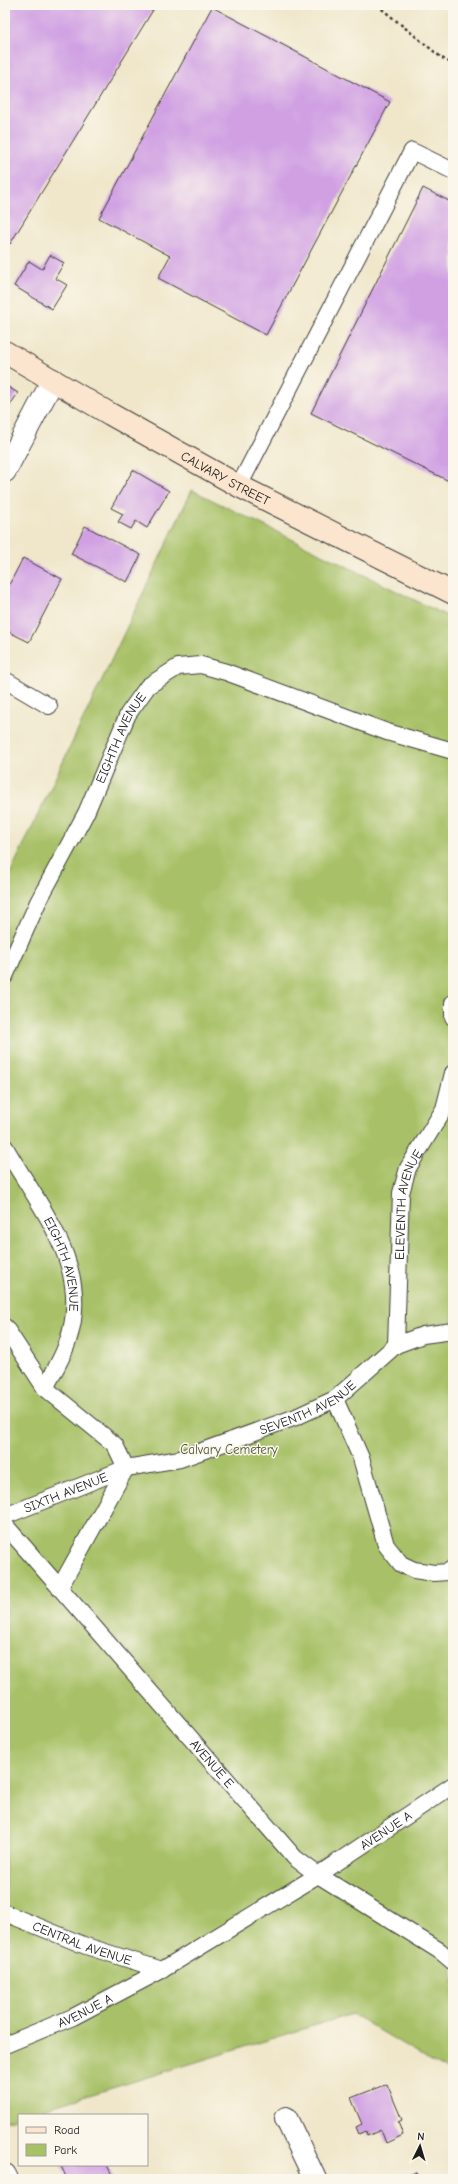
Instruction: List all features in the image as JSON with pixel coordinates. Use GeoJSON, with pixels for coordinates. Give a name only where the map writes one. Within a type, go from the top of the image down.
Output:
{"type":"FeatureCollection","features":[{"type":"Feature","properties":{"kind":"street","name":"CALVARY STREET"},"geometry":{"type":"LineString","coordinates":[[5,352],[239,486],[453,593]]}},
{"type":"Feature","properties":{"kind":"street"},"geometry":{"type":"LineString","coordinates":[[5,471],[53,380]]}},
{"type":"Feature","properties":{"kind":"street"},"geometry":{"type":"LineString","coordinates":[[286,2118],[315,2179]]}},
{"type":"Feature","properties":{"kind":"lane"},"geometry":{"type":"LineString","coordinates":[[239,486],[412,151],[453,171]]}},
{"type":"Feature","properties":{"kind":"lane","name":"EIGHTH AVENUE"},"geometry":{"type":"LineString","coordinates":[[5,976],[38,902],[86,813],[128,714],[148,686],[178,668],[201,665],[226,672],[387,732],[453,751]]}},
{"type":"Feature","properties":{"kind":"lane"},"geometry":{"type":"LineString","coordinates":[[5,680],[49,706]]}},
{"type":"Feature","properties":{"kind":"lane"},"geometry":{"type":"LineString","coordinates":[[453,1003],[453,1016]]}},
{"type":"Feature","properties":{"kind":"lane","name":"ELEVENTH AVENUE"},"geometry":{"type":"LineString","coordinates":[[396,1345],[401,1193],[408,1168],[444,1109],[453,1073]]}},
{"type":"Feature","properties":{"kind":"lane","name":"EIGHTH AVENUE"},"geometry":{"type":"LineString","coordinates":[[5,1147],[61,1239],[73,1274],[75,1306],[68,1341],[45,1388]]}},
{"type":"Feature","properties":{"kind":"lane"},"geometry":{"type":"LineString","coordinates":[[5,1327],[45,1388],[115,1445],[126,1468],[60,1587]]}},
{"type":"Feature","properties":{"kind":"lane","name":"SEVENTH AVENUE"},"geometry":{"type":"LineString","coordinates":[[126,1468],[180,1459],[296,1417],[336,1399],[396,1345],[423,1335],[453,1331]]}},
{"type":"Feature","properties":{"kind":"lane"},"geometry":{"type":"LineString","coordinates":[[336,1399],[361,1458],[386,1545],[401,1564],[414,1570],[434,1573],[448,1572],[453,1568]]}},
{"type":"Feature","properties":{"kind":"lane","name":"SIXTH AVENUE"},"geometry":{"type":"LineString","coordinates":[[5,1516],[126,1468]]}},
{"type":"Feature","properties":{"kind":"lane","name":"AVENUE E"},"geometry":{"type":"LineString","coordinates":[[5,1525],[295,1858],[318,1875],[440,1951],[453,1962]]}},
{"type":"Feature","properties":{"kind":"lane","name":"AVENUE A"},"geometry":{"type":"LineString","coordinates":[[5,2045],[73,2017],[162,1970],[318,1875],[453,1784]]}},
{"type":"Feature","properties":{"kind":"lane","name":"CENTRAL AVENUE"},"geometry":{"type":"LineString","coordinates":[[5,1913],[86,1946],[162,1970]]}},
{"type":"Feature","properties":{"kind":"path"},"geometry":{"type":"LineString","coordinates":[[377,5],[442,58],[453,64]]}},
{"type":"Feature","properties":{"kind":"green space","name":"Calvary Cemetery"},"geometry":{"type":"Polygon","coordinates":[[[192,490],[453,619],[453,2074],[352,2014],[28,2114],[18,2114],[18,2117],[5,2121],[5,884],[192,490]]]}},
{"type":"Feature","properties":{"kind":"building"},"geometry":{"type":"Polygon","coordinates":[[[5,5],[156,5],[10,244],[5,241],[5,5]]]}},
{"type":"Feature","properties":{"kind":"building"},"geometry":{"type":"Polygon","coordinates":[[[212,7],[390,102],[266,335],[158,278],[170,256],[99,218],[212,7]]]}},
{"type":"Feature","properties":{"kind":"building"},"geometry":{"type":"Polygon","coordinates":[[[423,188],[453,203],[453,483],[311,413],[423,188]]]}},
{"type":"Feature","properties":{"kind":"building"},"geometry":{"type":"Polygon","coordinates":[[[50,255],[64,263],[55,278],[67,285],[52,309],[14,286],[29,261],[42,269],[50,255]]]}},
{"type":"Feature","properties":{"kind":"building"},"geometry":{"type":"Polygon","coordinates":[[[5,385],[18,393],[5,413],[5,385]]]}},
{"type":"Feature","properties":{"kind":"building"},"geometry":{"type":"Polygon","coordinates":[[[133,470],[169,491],[147,528],[136,521],[131,529],[118,522],[123,514],[111,508],[133,470]]]}},
{"type":"Feature","properties":{"kind":"building"},"geometry":{"type":"Polygon","coordinates":[[[85,526],[141,555],[127,582],[71,554],[85,526]]]}},
{"type":"Feature","properties":{"kind":"building"},"geometry":{"type":"Polygon","coordinates":[[[23,558],[62,579],[29,642],[5,630],[5,582],[9,585],[23,558]]]}},
{"type":"Feature","properties":{"kind":"building"},"geometry":{"type":"Polygon","coordinates":[[[387,2084],[402,2120],[398,2122],[403,2135],[386,2143],[381,2130],[367,2136],[366,2131],[359,2134],[356,2127],[362,2124],[351,2098],[387,2084]]]}},
{"type":"Feature","properties":{"kind":"building"},"geometry":{"type":"Polygon","coordinates":[[[61,2166],[108,2166],[114,2179],[67,2179],[61,2166]]]}},
{"type":"Feature","properties":{"kind":"building"},"geometry":{"type":"Polygon","coordinates":[[[416,2172],[419,2179],[401,2179],[416,2172]]]}}]}
